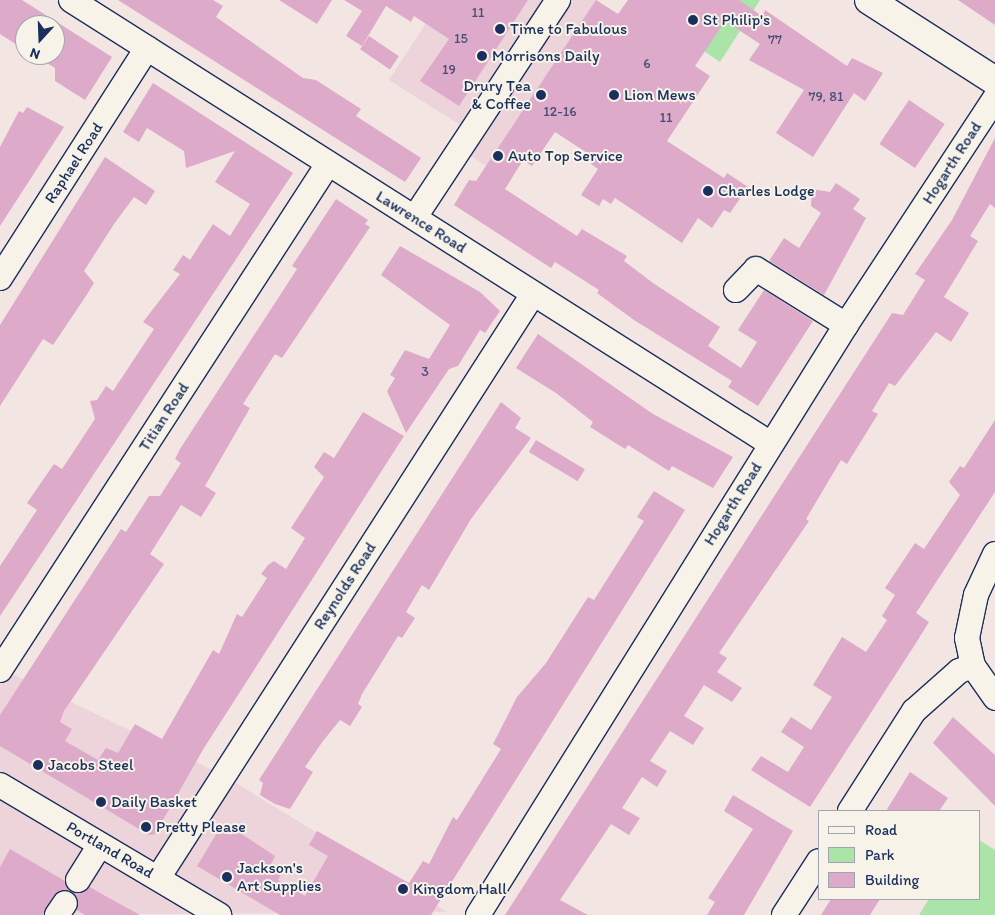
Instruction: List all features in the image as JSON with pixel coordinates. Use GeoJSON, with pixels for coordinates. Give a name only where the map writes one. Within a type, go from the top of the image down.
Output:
{"type":"FeatureCollection","features":[{"type":"Feature","properties":{"kind":"main road"},"geometry":{"type":"LineString","coordinates":[[869,0],[995,81]]}},
{"type":"Feature","properties":{"kind":"street","name":"Lawrence Road"},"geometry":{"type":"LineString","coordinates":[[71,0],[771,444]]}},
{"type":"Feature","properties":{"kind":"street"},"geometry":{"type":"LineString","coordinates":[[415,217],[551,2]]}},
{"type":"Feature","properties":{"kind":"street","name":"Raphael Road"},"geometry":{"type":"LineString","coordinates":[[0,278],[147,48]]}},
{"type":"Feature","properties":{"kind":"street","name":"Hogarth Road"},"geometry":{"type":"LineString","coordinates":[[478,915],[846,325],[995,98]]}},
{"type":"Feature","properties":{"kind":"street","name":"Titian Road"},"geometry":{"type":"LineString","coordinates":[[0,670],[328,164]]}},
{"type":"Feature","properties":{"kind":"street"},"geometry":{"type":"LineString","coordinates":[[736,290],[747,273],[756,269],[846,325]]}},
{"type":"Feature","properties":{"kind":"street","name":"Reynolds Road"},"geometry":{"type":"LineString","coordinates":[[158,878],[533,294]]}},
{"type":"Feature","properties":{"kind":"street"},"geometry":{"type":"LineString","coordinates":[[995,554],[969,623],[968,654],[973,666],[995,698]]}},
{"type":"Feature","properties":{"kind":"street"},"geometry":{"type":"LineString","coordinates":[[851,810],[914,711],[959,671],[973,666]]}},
{"type":"Feature","properties":{"kind":"street","name":"Portland Road"},"geometry":{"type":"LineString","coordinates":[[0,785],[219,915]]}},
{"type":"Feature","properties":{"kind":"street"},"geometry":{"type":"LineString","coordinates":[[78,880],[100,846]]}},
{"type":"Feature","properties":{"kind":"street"},"geometry":{"type":"LineString","coordinates":[[784,915],[818,863]]}},
{"type":"Feature","properties":{"kind":"shaded area"},"geometry":{"type":"Polygon","coordinates":[[[441,0],[548,0],[565,10],[573,0],[596,0],[614,12],[505,178],[454,145],[465,128],[389,80],[441,0]]]}},
{"type":"Feature","properties":{"kind":"shaded area"},"geometry":{"type":"Polygon","coordinates":[[[0,668],[221,774],[447,912],[0,915],[0,668]]]}},
{"type":"Feature","properties":{"kind":"green space","name":"St Philip's"},"geometry":{"type":"Polygon","coordinates":[[[629,0],[760,0],[720,62],[629,0]]]}},
{"type":"Feature","properties":{"kind":"green space"},"geometry":{"type":"Polygon","coordinates":[[[980,841],[995,850],[995,915],[919,915],[928,900],[980,900],[980,841]]]}},
{"type":"Feature","properties":{"kind":"building"},"geometry":{"type":"Polygon","coordinates":[[[0,0],[22,0],[46,15],[15,15],[15,44],[0,34],[0,0]]]}},
{"type":"Feature","properties":{"kind":"building"},"geometry":{"type":"Polygon","coordinates":[[[118,0],[213,0],[223,6],[216,17],[303,78],[316,80],[361,109],[356,116],[421,158],[405,182],[118,0]]]}},
{"type":"Feature","properties":{"kind":"building"},"geometry":{"type":"Polygon","coordinates":[[[279,0],[332,0],[317,24],[279,0]]]}},
{"type":"Feature","properties":{"kind":"building"},"geometry":{"type":"Polygon","coordinates":[[[344,0],[528,0],[459,106],[420,81],[449,39],[414,16],[411,22],[386,6],[362,46],[346,36],[362,11],[344,0]]]}},
{"type":"Feature","properties":{"kind":"building"},"geometry":{"type":"Polygon","coordinates":[[[596,0],[618,14],[628,0],[739,0],[762,16],[765,10],[847,66],[852,58],[883,73],[865,101],[854,93],[813,157],[776,133],[804,90],[749,60],[760,44],[725,21],[695,66],[710,76],[667,141],[724,178],[727,173],[748,187],[730,213],[724,210],[712,228],[698,218],[682,243],[615,198],[611,204],[603,199],[599,206],[581,195],[598,169],[591,164],[595,158],[555,132],[532,166],[523,160],[505,189],[577,236],[582,229],[627,256],[624,261],[653,283],[720,327],[708,346],[741,368],[757,342],[738,330],[764,290],[813,321],[758,406],[728,387],[732,381],[634,320],[597,293],[599,290],[555,262],[551,268],[454,205],[469,180],[476,181],[596,0]]]}},
{"type":"Feature","properties":{"kind":"building"},"geometry":{"type":"Polygon","coordinates":[[[958,0],[995,0],[995,25],[958,0]]]}},
{"type":"Feature","properties":{"kind":"building"},"geometry":{"type":"Polygon","coordinates":[[[65,27],[112,57],[85,100],[55,81],[55,68],[50,65],[65,65],[65,27]]]}},
{"type":"Feature","properties":{"kind":"building"},"geometry":{"type":"Polygon","coordinates":[[[369,36],[399,56],[390,69],[360,49],[369,36]]]}},
{"type":"Feature","properties":{"kind":"building"},"geometry":{"type":"Polygon","coordinates":[[[153,83],[293,173],[0,616],[0,566],[37,510],[27,503],[54,464],[62,469],[95,419],[90,401],[97,400],[106,386],[113,391],[154,329],[143,322],[180,274],[173,270],[183,255],[190,260],[213,224],[230,236],[250,204],[215,182],[235,151],[186,168],[184,151],[147,128],[139,142],[123,132],[153,83]]]}},
{"type":"Feature","properties":{"kind":"building"},"geometry":{"type":"Polygon","coordinates":[[[909,100],[945,124],[915,168],[879,144],[909,100]]]}},
{"type":"Feature","properties":{"kind":"building"},"geometry":{"type":"Polygon","coordinates":[[[27,107],[64,127],[0,226],[0,147],[19,111],[23,113],[27,107]]]}},
{"type":"Feature","properties":{"kind":"building"},"geometry":{"type":"Polygon","coordinates":[[[995,138],[995,208],[990,204],[970,236],[978,241],[944,297],[969,313],[951,342],[936,332],[895,386],[889,383],[872,411],[878,414],[847,464],[841,460],[806,519],[809,521],[719,653],[727,658],[717,672],[742,688],[732,702],[704,685],[684,716],[704,728],[693,745],[670,731],[650,761],[667,771],[657,787],[642,777],[622,808],[640,818],[629,835],[611,824],[560,900],[588,915],[505,915],[892,313],[903,315],[925,280],[915,274],[952,220],[995,138]]]}},
{"type":"Feature","properties":{"kind":"building"},"geometry":{"type":"Polygon","coordinates":[[[105,157],[155,191],[146,205],[134,197],[114,224],[84,271],[94,283],[86,296],[53,345],[43,339],[0,406],[0,325],[105,157]]]}},
{"type":"Feature","properties":{"kind":"building"},"geometry":{"type":"Polygon","coordinates":[[[836,183],[860,199],[853,209],[866,218],[824,295],[769,261],[784,238],[799,248],[821,213],[811,206],[812,189],[830,192],[836,183]]]}},
{"type":"Feature","properties":{"kind":"building"},"geometry":{"type":"Polygon","coordinates":[[[336,199],[368,220],[365,224],[370,227],[282,358],[275,354],[243,404],[250,408],[205,486],[216,493],[201,517],[181,505],[150,554],[164,564],[64,711],[60,722],[72,729],[65,741],[98,760],[106,748],[118,753],[135,724],[162,739],[213,650],[219,654],[237,614],[242,617],[267,578],[261,574],[274,561],[286,569],[305,538],[291,528],[324,477],[314,467],[324,452],[334,458],[363,412],[404,436],[204,748],[155,834],[149,835],[0,746],[0,715],[121,529],[126,532],[149,496],[160,496],[181,463],[175,459],[180,449],[297,269],[292,266],[336,199]]]}},
{"type":"Feature","properties":{"kind":"building"},"geometry":{"type":"Polygon","coordinates":[[[400,246],[480,292],[500,311],[485,333],[480,330],[458,366],[449,369],[406,433],[387,391],[395,378],[390,375],[405,350],[429,359],[450,325],[381,275],[400,246]]]}},
{"type":"Feature","properties":{"kind":"building"},"geometry":{"type":"Polygon","coordinates":[[[538,334],[653,414],[733,457],[713,488],[672,466],[669,471],[628,445],[625,449],[590,427],[593,422],[556,393],[516,368],[538,334]]]}},
{"type":"Feature","properties":{"kind":"building"},"geometry":{"type":"Polygon","coordinates":[[[501,402],[521,418],[515,428],[531,438],[471,519],[429,590],[422,585],[406,612],[415,618],[402,638],[398,636],[362,694],[358,704],[362,707],[350,726],[340,720],[323,741],[305,767],[313,772],[290,809],[275,804],[260,795],[263,783],[259,780],[501,402]]]}},
{"type":"Feature","properties":{"kind":"building"},"geometry":{"type":"Polygon","coordinates":[[[995,420],[995,492],[916,613],[929,622],[810,807],[751,770],[761,756],[788,772],[804,747],[781,732],[791,717],[811,730],[832,697],[813,685],[842,637],[866,652],[887,620],[882,616],[895,595],[885,588],[915,543],[924,549],[960,495],[949,482],[960,466],[964,468],[995,420]]]}},
{"type":"Feature","properties":{"kind":"building"},"geometry":{"type":"Polygon","coordinates":[[[536,440],[585,469],[578,481],[529,452],[536,440]]]}},
{"type":"Feature","properties":{"kind":"building"},"geometry":{"type":"Polygon","coordinates":[[[654,491],[685,510],[431,915],[280,915],[197,866],[220,828],[231,835],[234,829],[275,856],[270,866],[282,873],[278,880],[305,896],[328,856],[309,845],[317,831],[409,883],[423,861],[429,864],[453,817],[457,820],[501,749],[493,744],[517,697],[546,663],[588,597],[594,600],[644,521],[637,517],[654,491]]]}},
{"type":"Feature","properties":{"kind":"building"},"geometry":{"type":"Polygon","coordinates":[[[953,717],[995,755],[995,806],[933,743],[953,717]]]}},
{"type":"Feature","properties":{"kind":"building"},"geometry":{"type":"Polygon","coordinates":[[[910,772],[948,798],[940,810],[887,810],[910,772]]]}},
{"type":"Feature","properties":{"kind":"building"},"geometry":{"type":"Polygon","coordinates":[[[733,795],[793,831],[744,915],[707,915],[715,902],[708,898],[753,829],[724,811],[733,795]]]}},
{"type":"Feature","properties":{"kind":"building"},"geometry":{"type":"Polygon","coordinates":[[[10,849],[65,881],[69,890],[54,895],[43,915],[0,915],[0,867],[10,849]]]}},
{"type":"Feature","properties":{"kind":"building"},"geometry":{"type":"Polygon","coordinates":[[[90,887],[140,915],[85,915],[77,910],[74,893],[90,887]]]}},
{"type":"Feature","properties":{"kind":"building"},"geometry":{"type":"Polygon","coordinates":[[[830,900],[879,900],[870,915],[821,915],[830,900]]]}},
{"type":"Feature","properties":{"kind":"place","name":"St Philip's"},"geometry":{"type":"Point","coordinates":[693,20]}},
{"type":"Feature","properties":{"kind":"place","name":"Time to Fabulous"},"geometry":{"type":"Point","coordinates":[500,29]}},
{"type":"Feature","properties":{"kind":"place","name":"Morrisons Daily"},"geometry":{"type":"Point","coordinates":[482,56]}},
{"type":"Feature","properties":{"kind":"place","name":"Drury Tea & Coffee"},"geometry":{"type":"Point","coordinates":[541,95]}},
{"type":"Feature","properties":{"kind":"place","name":"Lion Mews"},"geometry":{"type":"Point","coordinates":[614,95]}},
{"type":"Feature","properties":{"kind":"place","name":"Auto Top Service"},"geometry":{"type":"Point","coordinates":[498,156]}},
{"type":"Feature","properties":{"kind":"place","name":"Charles Lodge"},"geometry":{"type":"Point","coordinates":[708,191]}},
{"type":"Feature","properties":{"kind":"place","name":"Jacobs Steel"},"geometry":{"type":"Point","coordinates":[38,765]}},
{"type":"Feature","properties":{"kind":"place","name":"Daily Basket"},"geometry":{"type":"Point","coordinates":[101,802]}},
{"type":"Feature","properties":{"kind":"place","name":"Pretty Please"},"geometry":{"type":"Point","coordinates":[146,827]}},
{"type":"Feature","properties":{"kind":"place","name":"Jackson's Art Supplies"},"geometry":{"type":"Point","coordinates":[227,877]}},
{"type":"Feature","properties":{"kind":"place","name":"Kingdom Hall"},"geometry":{"type":"Point","coordinates":[403,889]}}]}
